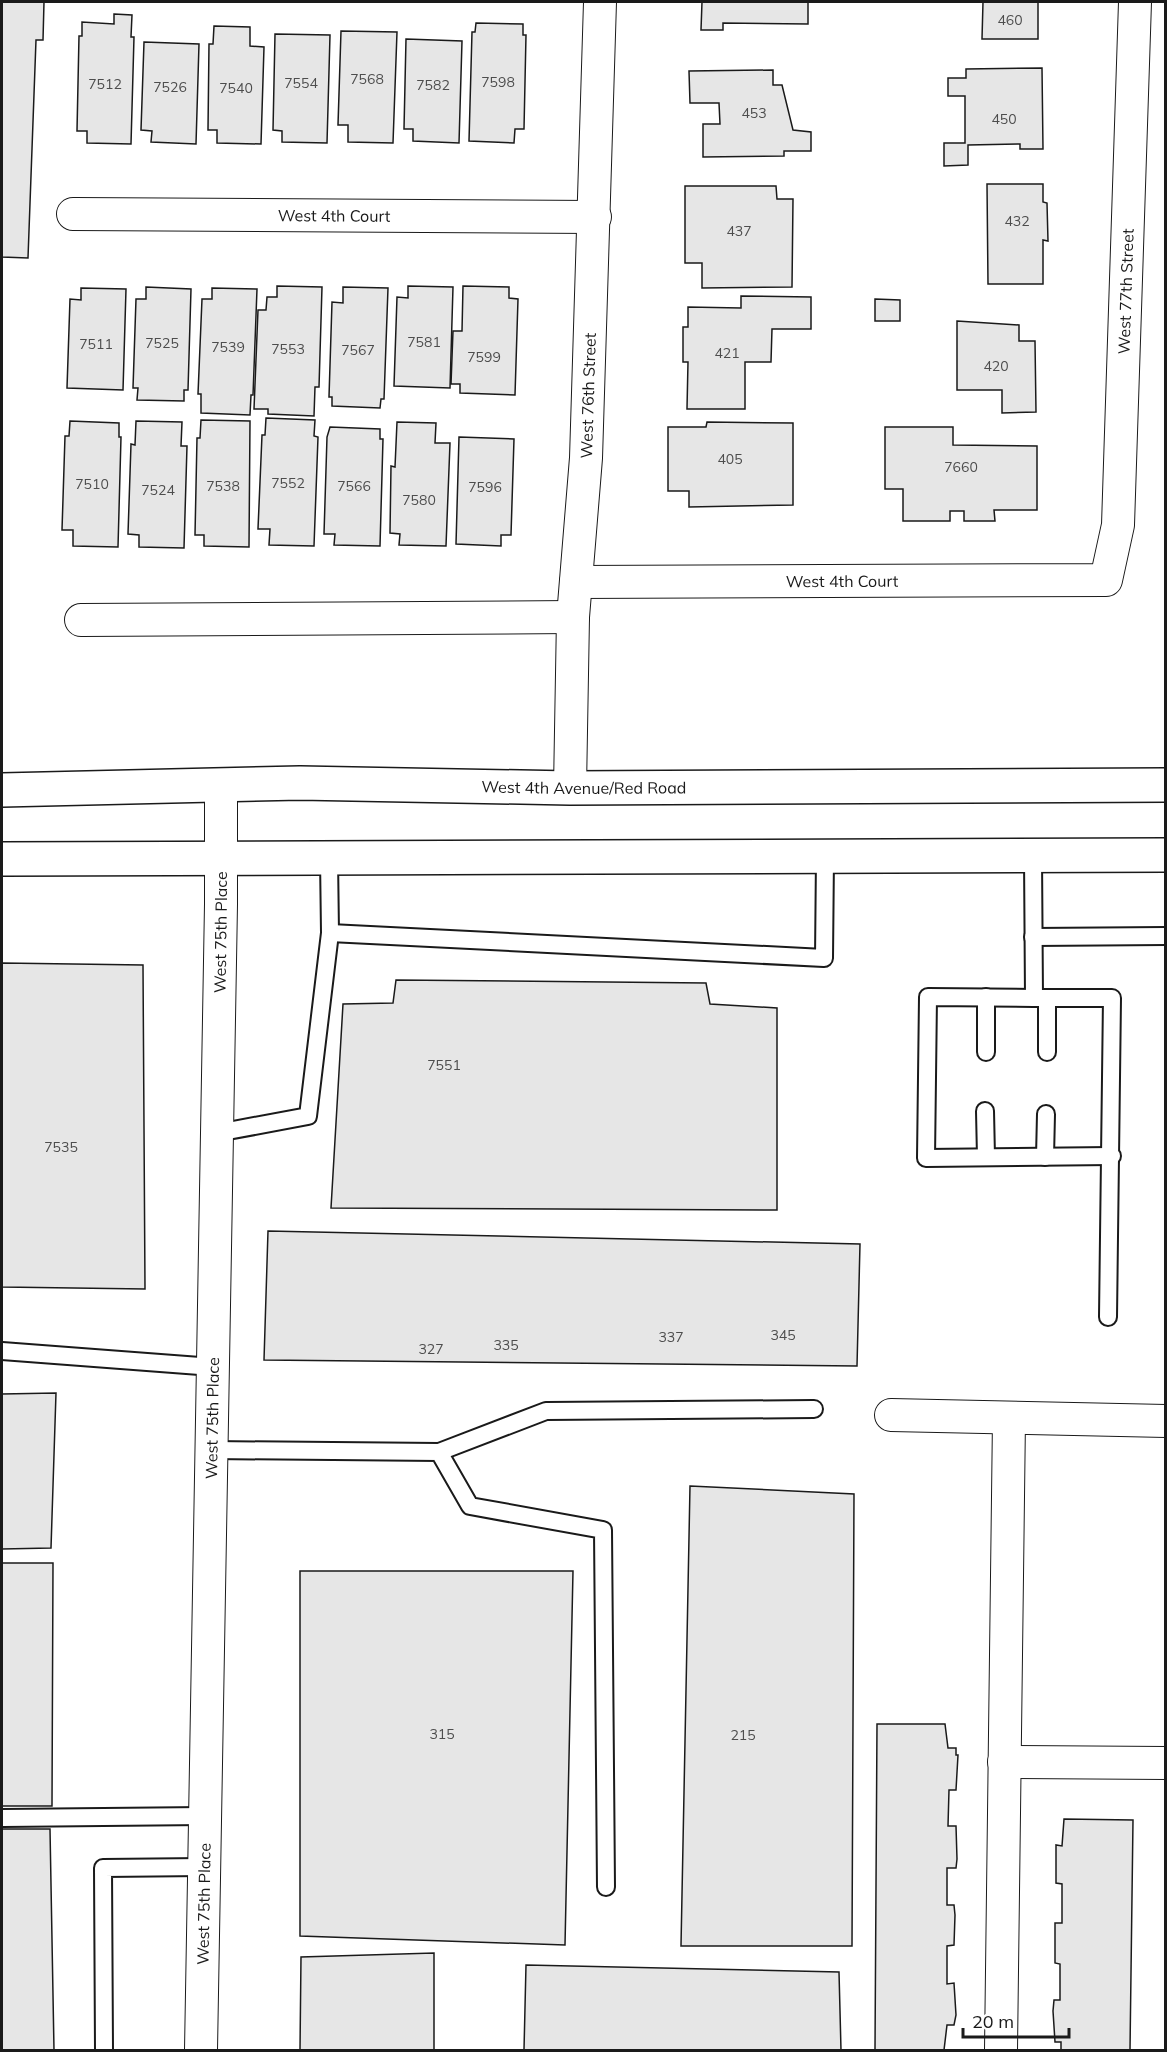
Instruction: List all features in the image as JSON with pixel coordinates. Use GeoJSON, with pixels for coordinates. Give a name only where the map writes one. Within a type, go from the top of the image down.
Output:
{"type":"FeatureCollection","features":[{"type":"Feature","properties":{"kind":"main road","name":"West 4th Avenue/Red Road"},"geometry":{"type":"LineString","coordinates":[[2,790],[300,783],[570,788],[1166,786]]}},
{"type":"Feature","properties":{"kind":"main road"},"geometry":{"type":"LineString","coordinates":[[2,859],[1166,855]]}},
{"type":"Feature","properties":{"kind":"street","name":"West 76th Street"},"geometry":{"type":"LineString","coordinates":[[570,788],[573,617],[586,458],[600,2]]}},
{"type":"Feature","properties":{"kind":"street","name":"West 77th Street"},"geometry":{"type":"LineString","coordinates":[[1106,580],[1118,525],[1135,2]]}},
{"type":"Feature","properties":{"kind":"street","name":"West 4th Court"},"geometry":{"type":"LineString","coordinates":[[72,214],[595,217]]}},
{"type":"Feature","properties":{"kind":"street","name":"West 4th Court"},"geometry":{"type":"LineString","coordinates":[[576,582],[1106,580]]}},
{"type":"Feature","properties":{"kind":"street"},"geometry":{"type":"LineString","coordinates":[[81,620],[573,617]]}},
{"type":"Feature","properties":{"kind":"street","name":"West 75th Place"},"geometry":{"type":"LineString","coordinates":[[201,2050],[221,786]]}},
{"type":"Feature","properties":{"kind":"street"},"geometry":{"type":"LineString","coordinates":[[891,1415],[1166,1421]]}},
{"type":"Feature","properties":{"kind":"street"},"geometry":{"type":"LineString","coordinates":[[1000,2050],[1009,1418]]}},
{"type":"Feature","properties":{"kind":"street"},"geometry":{"type":"LineString","coordinates":[[1004,1762],[1166,1763]]}},
{"type":"Feature","properties":{"kind":"lane"},"geometry":{"type":"LineString","coordinates":[[330,933],[824,958],[825,856]]}},
{"type":"Feature","properties":{"kind":"lane"},"geometry":{"type":"LineString","coordinates":[[1033,856],[1033,937],[1047,1052]]}},
{"type":"Feature","properties":{"kind":"lane"},"geometry":{"type":"LineString","coordinates":[[217,1133],[308,1116],[330,933],[328,858]]}},
{"type":"Feature","properties":{"kind":"lane"},"geometry":{"type":"LineString","coordinates":[[1033,937],[1166,936]]}},
{"type":"Feature","properties":{"kind":"lane"},"geometry":{"type":"LineString","coordinates":[[1108,1317],[1112,1156],[1112,998],[928,997],[926,1158],[1112,1156]]}},
{"type":"Feature","properties":{"kind":"lane"},"geometry":{"type":"LineString","coordinates":[[986,997],[986,1052]]}},
{"type":"Feature","properties":{"kind":"lane"},"geometry":{"type":"LineString","coordinates":[[985,1111],[986,1157]]}},
{"type":"Feature","properties":{"kind":"lane"},"geometry":{"type":"LineString","coordinates":[[1045,1157],[1046,1114]]}},
{"type":"Feature","properties":{"kind":"lane"},"geometry":{"type":"LineString","coordinates":[[2,1351],[213,1367]]}},
{"type":"Feature","properties":{"kind":"lane"},"geometry":{"type":"LineString","coordinates":[[212,1450],[439,1452],[546,1411],[814,1409]]}},
{"type":"Feature","properties":{"kind":"lane"},"geometry":{"type":"LineString","coordinates":[[439,1452],[470,1506],[603,1530],[606,1887]]}},
{"type":"Feature","properties":{"kind":"lane"},"geometry":{"type":"LineString","coordinates":[[2,1818],[205,1816]]}},
{"type":"Feature","properties":{"kind":"lane"},"geometry":{"type":"LineString","coordinates":[[104,2050],[103,1868],[204,1867]]}},
{"type":"Feature","properties":{"kind":"building"},"geometry":{"type":"Polygon","coordinates":[[[2,2],[44,2],[43,40],[36,40],[28,258],[2,257],[2,2]]]}},
{"type":"Feature","properties":{"kind":"building"},"geometry":{"type":"Polygon","coordinates":[[[702,2],[808,2],[808,24],[723,23],[723,30],[701,30],[702,2]]]}},
{"type":"Feature","properties":{"kind":"building"},"geometry":{"type":"Polygon","coordinates":[[[983,2],[1038,2],[1038,39],[982,39],[983,2]]]}},
{"type":"Feature","properties":{"kind":"building"},"geometry":{"type":"Polygon","coordinates":[[[114,14],[132,15],[131,37],[134,37],[131,144],[87,143],[87,131],[77,131],[79,36],[82,36],[82,22],[114,24],[114,14]]]}},
{"type":"Feature","properties":{"kind":"building"},"geometry":{"type":"Polygon","coordinates":[[[476,23],[523,24],[523,35],[526,35],[524,129],[515,129],[514,143],[469,141],[472,32],[475,32],[476,23]]]}},
{"type":"Feature","properties":{"kind":"building"},"geometry":{"type":"Polygon","coordinates":[[[214,26],[250,27],[250,46],[264,47],[261,144],[217,143],[217,130],[208,130],[209,44],[213,44],[214,26]]]}},
{"type":"Feature","properties":{"kind":"building"},"geometry":{"type":"Polygon","coordinates":[[[341,31],[397,32],[393,143],[348,142],[348,125],[338,125],[341,31]]]}},
{"type":"Feature","properties":{"kind":"building"},"geometry":{"type":"Polygon","coordinates":[[[275,34],[330,35],[327,143],[282,142],[282,131],[273,130],[275,34]]]}},
{"type":"Feature","properties":{"kind":"building"},"geometry":{"type":"Polygon","coordinates":[[[406,39],[462,41],[459,143],[413,141],[413,129],[404,129],[406,39]]]}},
{"type":"Feature","properties":{"kind":"building"},"geometry":{"type":"Polygon","coordinates":[[[144,42],[199,44],[196,144],[151,142],[152,131],[141,130],[144,42]]]}},
{"type":"Feature","properties":{"kind":"building"},"geometry":{"type":"Polygon","coordinates":[[[1042,68],[1043,149],[1020,149],[1020,144],[968,145],[968,165],[944,166],[944,143],[965,143],[965,96],[948,96],[948,78],[966,78],[966,69],[1042,68]]]}},
{"type":"Feature","properties":{"kind":"building"},"geometry":{"type":"Polygon","coordinates":[[[773,70],[773,85],[782,85],[793,130],[811,132],[811,151],[784,151],[784,156],[703,157],[703,124],[720,124],[719,103],[690,103],[689,71],[773,70]]]}},
{"type":"Feature","properties":{"kind":"building"},"geometry":{"type":"Polygon","coordinates":[[[987,184],[1043,184],[1043,202],[1047,203],[1048,241],[1043,240],[1043,284],[988,284],[987,184]]]}},
{"type":"Feature","properties":{"kind":"building"},"geometry":{"type":"Polygon","coordinates":[[[685,186],[776,186],[777,199],[793,199],[792,287],[702,288],[702,263],[685,263],[685,186]]]}},
{"type":"Feature","properties":{"kind":"building"},"geometry":{"type":"Polygon","coordinates":[[[277,286],[322,287],[319,387],[315,387],[314,416],[268,414],[268,409],[254,409],[258,310],[266,310],[267,297],[277,297],[277,286]]]}},
{"type":"Feature","properties":{"kind":"building"},"geometry":{"type":"Polygon","coordinates":[[[408,286],[453,287],[450,388],[394,386],[397,297],[408,298],[408,286]]]}},
{"type":"Feature","properties":{"kind":"building"},"geometry":{"type":"Polygon","coordinates":[[[463,286],[509,287],[509,298],[518,299],[515,395],[460,393],[460,384],[451,384],[453,331],[462,331],[463,286]]]}},
{"type":"Feature","properties":{"kind":"building"},"geometry":{"type":"Polygon","coordinates":[[[146,287],[191,289],[188,390],[184,390],[184,401],[137,400],[138,388],[133,388],[136,299],[146,299],[146,287]]]}},
{"type":"Feature","properties":{"kind":"building"},"geometry":{"type":"Polygon","coordinates":[[[343,287],[388,288],[384,399],[381,399],[380,408],[332,406],[332,397],[329,397],[332,302],[343,303],[343,287]]]}},
{"type":"Feature","properties":{"kind":"building"},"geometry":{"type":"Polygon","coordinates":[[[81,288],[126,289],[123,390],[67,388],[70,299],[81,300],[81,288]]]}},
{"type":"Feature","properties":{"kind":"building"},"geometry":{"type":"Polygon","coordinates":[[[212,288],[257,289],[253,395],[251,395],[250,415],[201,413],[201,394],[198,394],[202,299],[212,299],[212,288]]]}},
{"type":"Feature","properties":{"kind":"building"},"geometry":{"type":"Polygon","coordinates":[[[741,296],[811,297],[811,329],[772,329],[771,362],[745,362],[745,409],[687,409],[688,362],[683,362],[683,327],[688,327],[688,307],[741,308],[741,296]]]}},
{"type":"Feature","properties":{"kind":"building"},"geometry":{"type":"Polygon","coordinates":[[[875,299],[900,300],[900,321],[875,321],[875,299]]]}},
{"type":"Feature","properties":{"kind":"building"},"geometry":{"type":"Polygon","coordinates":[[[957,321],[1019,325],[1019,341],[1035,341],[1036,412],[1002,413],[1002,390],[957,390],[957,321]]]}},
{"type":"Feature","properties":{"kind":"building"},"geometry":{"type":"Polygon","coordinates":[[[266,418],[315,420],[314,436],[318,437],[314,546],[269,545],[270,529],[258,529],[262,435],[265,435],[266,418]]]}},
{"type":"Feature","properties":{"kind":"building"},"geometry":{"type":"Polygon","coordinates":[[[201,420],[250,421],[249,547],[204,546],[204,535],[195,535],[197,438],[200,438],[201,420]]]}},
{"type":"Feature","properties":{"kind":"building"},"geometry":{"type":"Polygon","coordinates":[[[70,421],[119,423],[119,437],[121,437],[118,547],[73,546],[73,530],[62,530],[65,436],[69,436],[70,421]]]}},
{"type":"Feature","properties":{"kind":"building"},"geometry":{"type":"Polygon","coordinates":[[[136,421],[182,422],[181,446],[187,446],[184,548],[139,547],[139,535],[128,534],[131,444],[135,445],[136,421]]]}},
{"type":"Feature","properties":{"kind":"building"},"geometry":{"type":"Polygon","coordinates":[[[397,422],[436,423],[435,443],[450,443],[446,546],[399,545],[400,534],[390,533],[391,466],[395,467],[397,422]]]}},
{"type":"Feature","properties":{"kind":"building"},"geometry":{"type":"Polygon","coordinates":[[[707,422],[793,423],[793,505],[689,507],[689,491],[668,491],[668,427],[706,427],[707,422]]]}},
{"type":"Feature","properties":{"kind":"building"},"geometry":{"type":"Polygon","coordinates":[[[330,427],[380,429],[380,439],[383,439],[380,546],[334,545],[335,534],[324,534],[327,437],[330,427]]]}},
{"type":"Feature","properties":{"kind":"building"},"geometry":{"type":"Polygon","coordinates":[[[885,427],[953,427],[953,445],[1037,446],[1037,510],[994,510],[995,521],[964,521],[964,511],[950,511],[950,521],[903,521],[903,489],[885,489],[885,427]]]}},
{"type":"Feature","properties":{"kind":"building"},"geometry":{"type":"Polygon","coordinates":[[[459,437],[514,439],[511,535],[501,535],[501,546],[456,544],[459,437]]]}},
{"type":"Feature","properties":{"kind":"building"},"geometry":{"type":"Polygon","coordinates":[[[2,963],[143,965],[145,1289],[2,1287],[2,963]]]}},
{"type":"Feature","properties":{"kind":"building"},"geometry":{"type":"Polygon","coordinates":[[[396,980],[706,983],[710,1004],[777,1008],[777,1210],[331,1208],[343,1004],[393,1003],[396,980]]]}},
{"type":"Feature","properties":{"kind":"building"},"geometry":{"type":"Polygon","coordinates":[[[268,1231],[860,1244],[857,1366],[264,1360],[268,1231]]]}},
{"type":"Feature","properties":{"kind":"building"},"geometry":{"type":"Polygon","coordinates":[[[56,1393],[51,1548],[2,1549],[2,1394],[56,1393]]]}},
{"type":"Feature","properties":{"kind":"building"},"geometry":{"type":"Polygon","coordinates":[[[690,1486],[854,1494],[852,1946],[681,1946],[690,1486]]]}},
{"type":"Feature","properties":{"kind":"building"},"geometry":{"type":"Polygon","coordinates":[[[2,1563],[53,1563],[52,1806],[2,1806],[2,1563]]]}},
{"type":"Feature","properties":{"kind":"building"},"geometry":{"type":"Polygon","coordinates":[[[300,1571],[573,1571],[565,1945],[300,1936],[300,1571]]]}},
{"type":"Feature","properties":{"kind":"building"},"geometry":{"type":"Polygon","coordinates":[[[877,1724],[945,1724],[948,1748],[956,1748],[956,1755],[958,1755],[956,1790],[949,1790],[948,1826],[956,1826],[957,1859],[956,1868],[947,1868],[947,1905],[954,1905],[955,1915],[954,1945],[947,1946],[947,1984],[954,1983],[956,2015],[954,2025],[947,2025],[944,2050],[875,2050],[877,1724]]]}},
{"type":"Feature","properties":{"kind":"building"},"geometry":{"type":"Polygon","coordinates":[[[1064,1819],[1133,1820],[1130,2050],[1061,2050],[1061,2042],[1055,2042],[1053,2011],[1054,2000],[1060,2000],[1060,1964],[1055,1963],[1055,1923],[1062,1923],[1062,1884],[1056,1883],[1056,1845],[1062,1846],[1064,1819]]]}},
{"type":"Feature","properties":{"kind":"building"},"geometry":{"type":"Polygon","coordinates":[[[2,1829],[50,1829],[54,2050],[2,2050],[2,1829]]]}},
{"type":"Feature","properties":{"kind":"building"},"geometry":{"type":"Polygon","coordinates":[[[434,1953],[434,2050],[300,2050],[301,1957],[434,1953]]]}},
{"type":"Feature","properties":{"kind":"building"},"geometry":{"type":"Polygon","coordinates":[[[526,1965],[839,1972],[841,2050],[524,2050],[526,1965]]]}}]}
